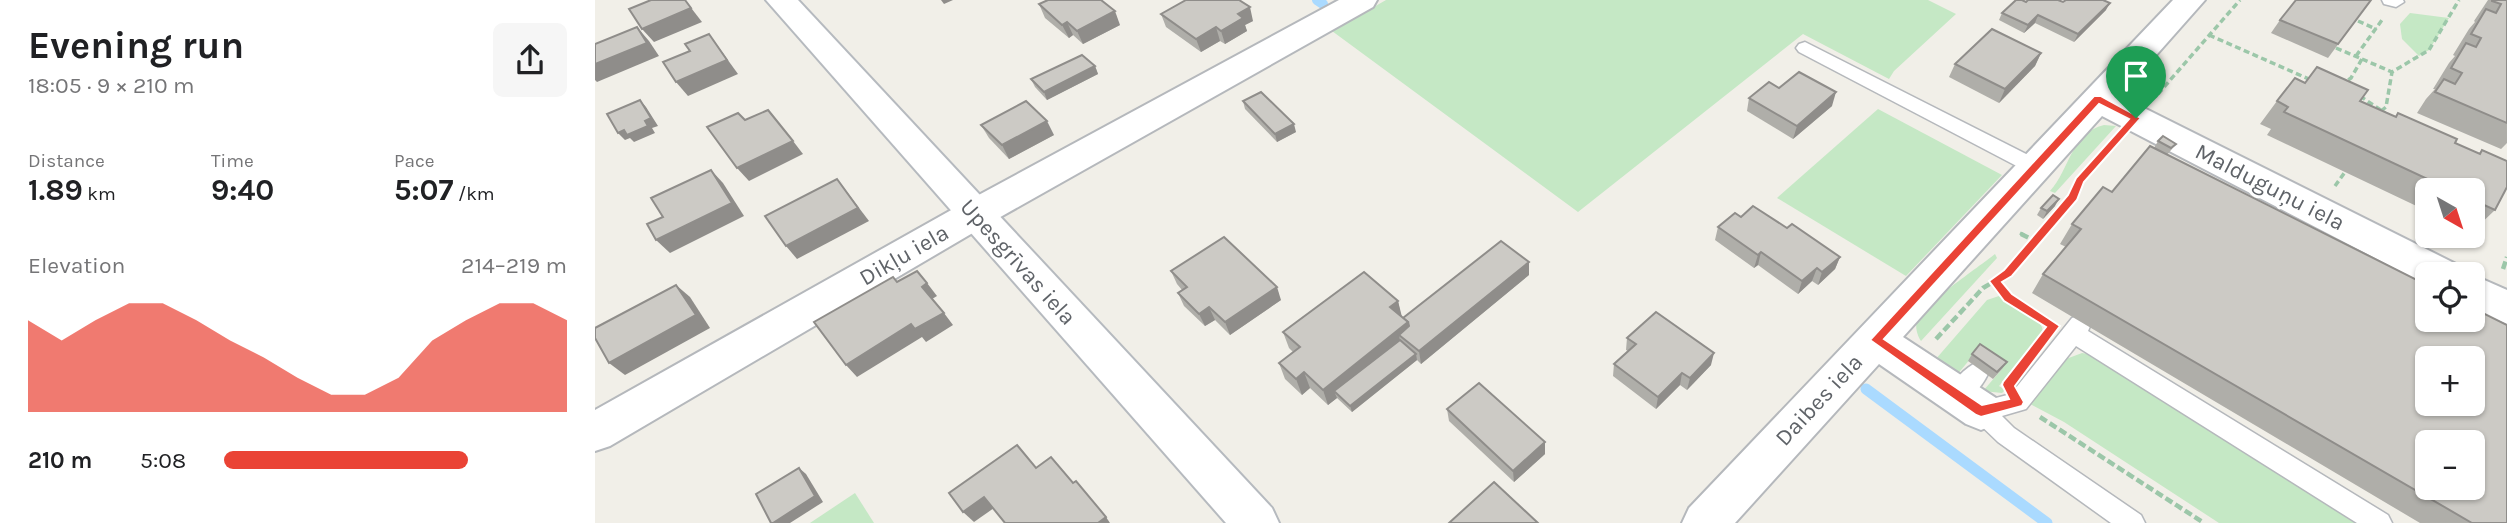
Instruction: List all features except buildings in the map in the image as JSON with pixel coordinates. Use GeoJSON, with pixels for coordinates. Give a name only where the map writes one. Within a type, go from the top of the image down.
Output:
{"type":"FeatureCollection","features":[{"type":"Feature","properties":{"kind":"street","name":"Upesgrīvas iela"},"geometry":{"type":"LineString","coordinates":[[781,0],[1256,523]]}},
{"type":"Feature","properties":{"kind":"street","name":"Dikļu iela"},"geometry":{"type":"LineString","coordinates":[[595,432],[975,214],[1362,0]]}},
{"type":"Feature","properties":{"kind":"street","name":"Daibes iela"},"geometry":{"type":"LineString","coordinates":[[1705,523],[2190,0]]}},
{"type":"Feature","properties":{"kind":"street","name":"Malduguņu iela"},"geometry":{"type":"LineString","coordinates":[[2097,99],[2417,262]]}},
{"type":"Feature","properties":{"kind":"street"},"geometry":{"type":"LineString","coordinates":[[1876,340],[1911,364],[1983,395]]}},
{"type":"Feature","properties":{"kind":"lane"},"geometry":{"type":"LineString","coordinates":[[1805,48],[2035,167]]}},
{"type":"Feature","properties":{"kind":"lane"},"geometry":{"type":"LineString","coordinates":[[2132,523],[2006,435],[1983,395],[2069,327],[2379,523]]}},
{"type":"Feature","properties":{"kind":"path"},"geometry":{"type":"LineString","coordinates":[[1911,364],[1983,288],[2008,273],[2073,197],[2080,181],[2240,0]]}},
{"type":"Feature","properties":{"kind":"path"},"geometry":{"type":"LineString","coordinates":[[2372,118],[2386,107],[2392,72],[2429,50],[2459,0]]}},
{"type":"Feature","properties":{"kind":"path"},"geometry":{"type":"LineString","coordinates":[[2356,56],[2393,1]]}},
{"type":"Feature","properties":{"kind":"path"},"geometry":{"type":"LineString","coordinates":[[2358,21],[2376,29]]}},
{"type":"Feature","properties":{"kind":"path"},"geometry":{"type":"LineString","coordinates":[[2209,35],[2320,82]]}},
{"type":"Feature","properties":{"kind":"path"},"geometry":{"type":"LineString","coordinates":[[2336,48],[2392,72]]}},
{"type":"Feature","properties":{"kind":"path"},"geometry":{"type":"LineString","coordinates":[[2362,59],[2351,78],[2342,84],[2393,117]]}},
{"type":"Feature","properties":{"kind":"path"},"geometry":{"type":"LineString","coordinates":[[2333,189],[2345,172]]}},
{"type":"Feature","properties":{"kind":"path"},"geometry":{"type":"LineString","coordinates":[[2019,232],[2035,241]]}},
{"type":"Feature","properties":{"kind":"path"},"geometry":{"type":"LineString","coordinates":[[2494,290],[2507,257]]}},
{"type":"Feature","properties":{"kind":"path"},"geometry":{"type":"LineString","coordinates":[[1994,281],[2008,298],[2069,327]]}},
{"type":"Feature","properties":{"kind":"path"},"geometry":{"type":"LineString","coordinates":[[1983,395],[2204,523]]}},
{"type":"Feature","properties":{"kind":"green space"},"geometry":{"type":"Polygon","coordinates":[[[1386,0],[1928,0],[1956,14],[1894,71],[1889,79],[1803,34],[1578,212],[1332,31],[1386,0]]]}},
{"type":"Feature","properties":{"kind":"green space"},"geometry":{"type":"Polygon","coordinates":[[[2410,13],[2449,18],[2429,50],[2419,56],[2402,39],[2400,24],[2410,13]]]}},
{"type":"Feature","properties":{"kind":"green space"},"geometry":{"type":"Polygon","coordinates":[[[1878,109],[2002,175],[1906,276],[1777,198],[1878,109]]]}},
{"type":"Feature","properties":{"kind":"green space"},"geometry":{"type":"Polygon","coordinates":[[[2104,125],[2116,126],[2055,193],[2050,191],[2084,136],[2104,125]]]}},
{"type":"Feature","properties":{"kind":"green space"},"geometry":{"type":"Polygon","coordinates":[[[1995,254],[1997,258],[1921,341],[1916,325],[1921,313],[1995,254]]]}},
{"type":"Feature","properties":{"kind":"green space"},"geometry":{"type":"Polygon","coordinates":[[[1999,296],[2033,315],[2043,333],[1999,386],[2005,390],[2002,393],[1983,391],[2002,369],[1976,352],[1956,376],[1935,360],[1987,300],[1999,296]]]}},
{"type":"Feature","properties":{"kind":"green space"},"geometry":{"type":"Polygon","coordinates":[[[2082,353],[2094,355],[2371,523],[2219,523],[2064,422],[2030,404],[2066,359],[2082,353]]]}},
{"type":"Feature","properties":{"kind":"green space"},"geometry":{"type":"Polygon","coordinates":[[[855,493],[874,523],[810,523],[855,493]]]}},
{"type":"Feature","properties":{"kind":"waterway"},"geometry":{"type":"LineString","coordinates":[[1317,0],[1323,4]]}},
{"type":"Feature","properties":{"kind":"waterway"},"geometry":{"type":"LineString","coordinates":[[1866,389],[2047,523]]}},
{"type":"Feature","properties":{"kind":"route"},"geometry":{"type":"LineString","coordinates":[[2097,99],[2136,118],[2080,181],[2073,197],[2008,273],[1994,281],[2008,298],[2054,326],[2008,385],[2018,402],[1981,411],[1876,340],[2097,99]]}}]}
